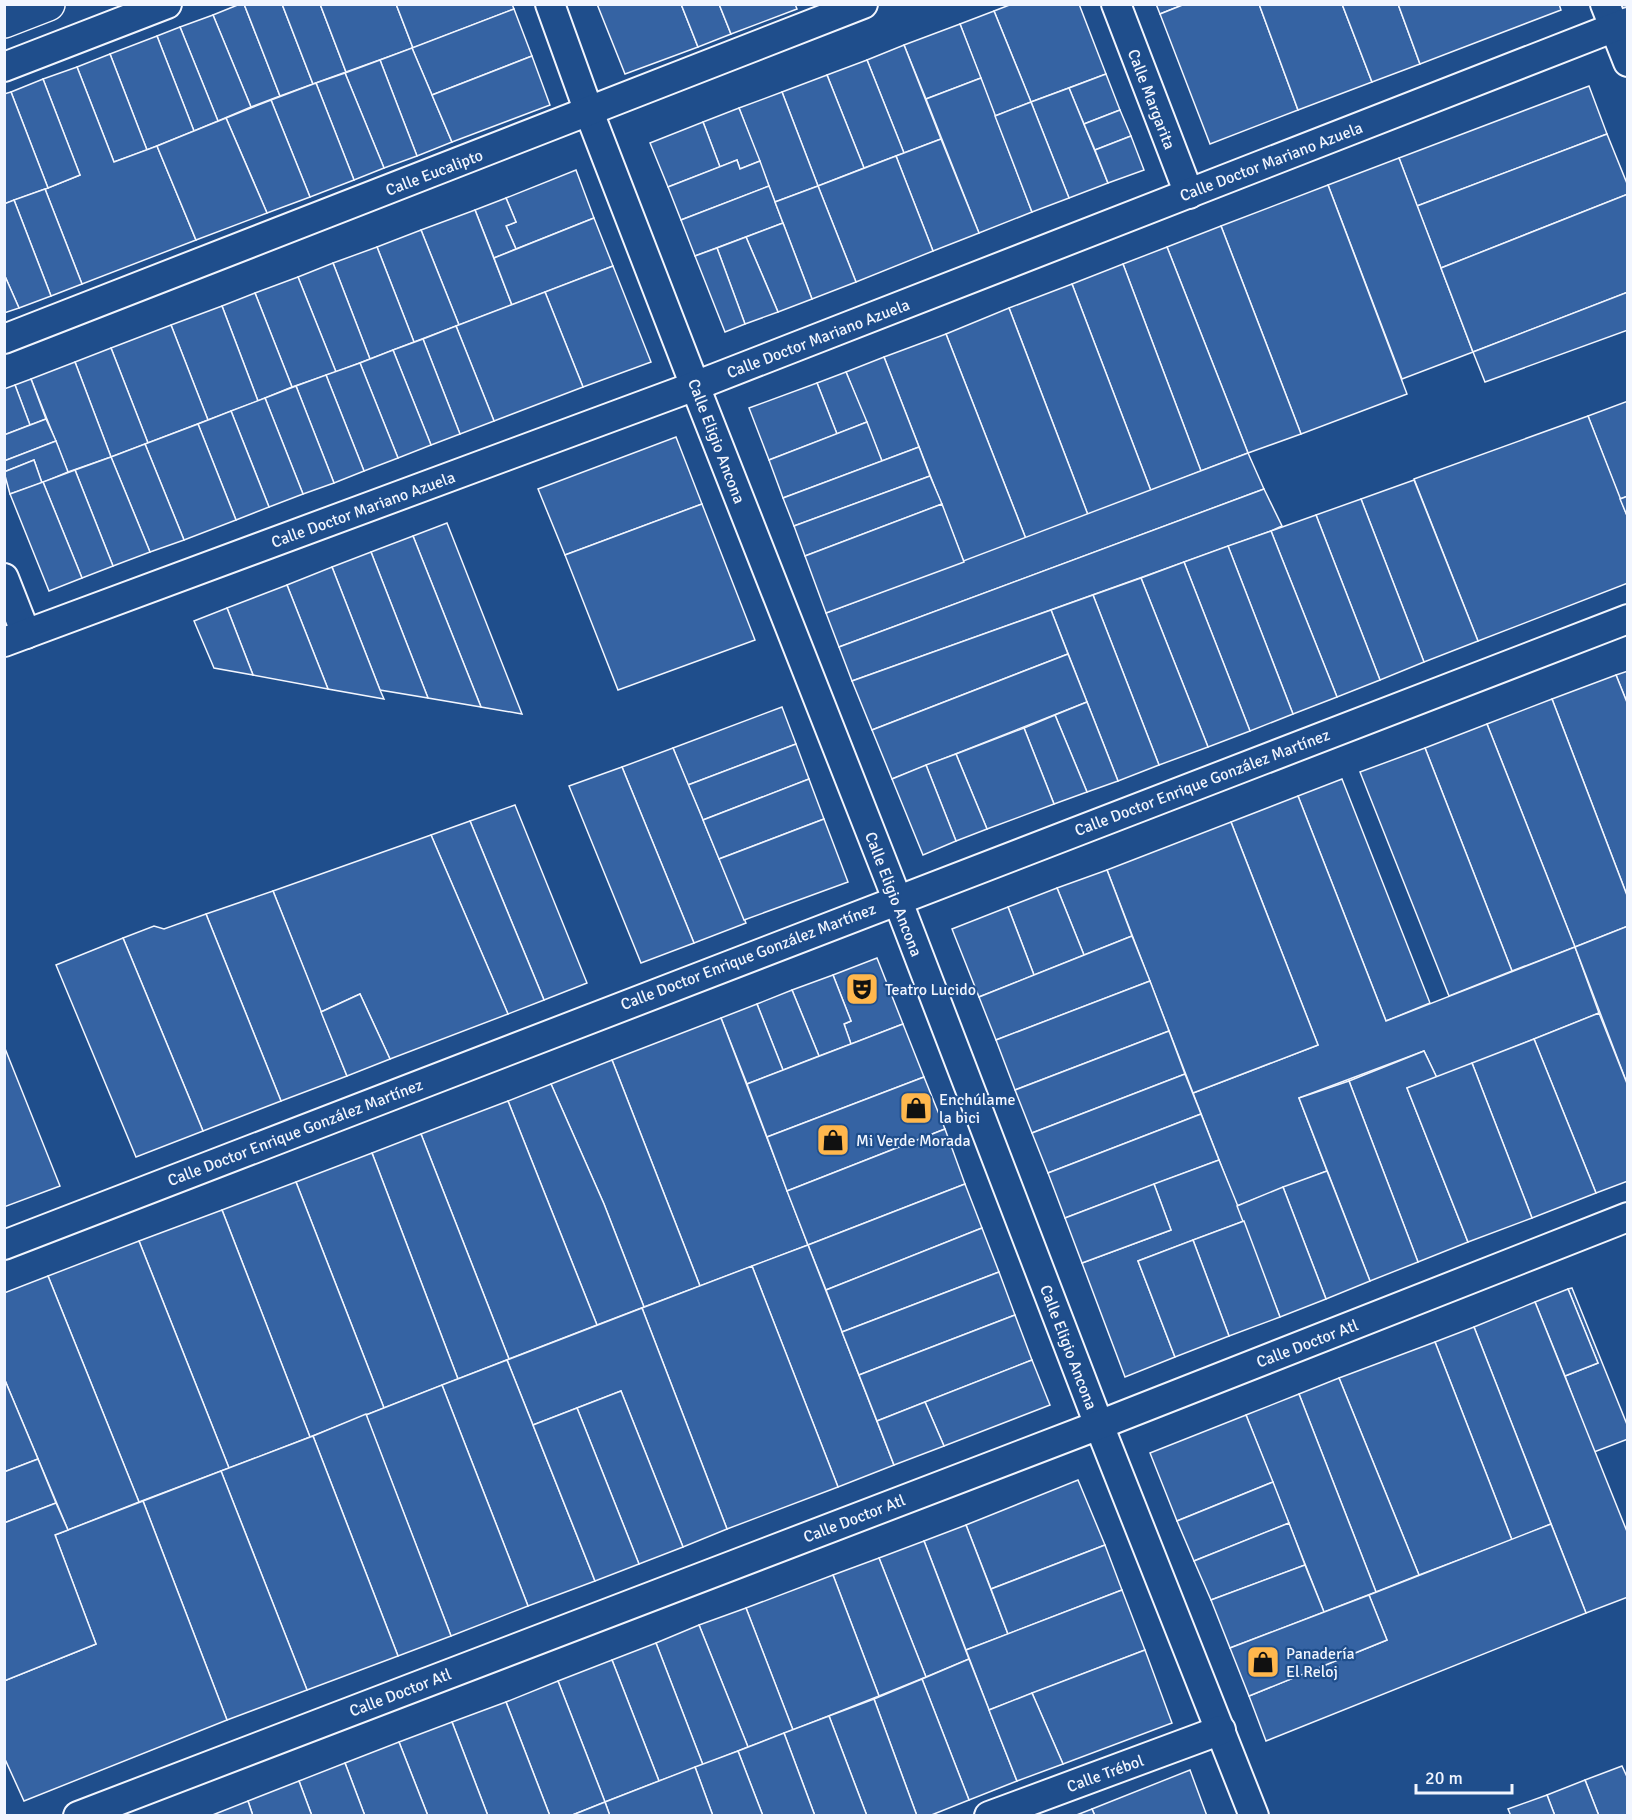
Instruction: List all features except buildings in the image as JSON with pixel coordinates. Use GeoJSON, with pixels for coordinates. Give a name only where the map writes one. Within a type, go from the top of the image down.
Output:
{"type":"FeatureCollection","features":[{"type":"Feature","properties":{"kind":"main road"},"geometry":{"type":"LineString","coordinates":[[4,21],[48,4]]}},
{"type":"Feature","properties":{"kind":"street"},"geometry":{"type":"LineString","coordinates":[[4,67],[167,4]]}},
{"type":"Feature","properties":{"kind":"street","name":"Calle Eligio Ancona"},"geometry":{"type":"LineString","coordinates":[[550,4],[589,112],[695,386],[897,899],[1099,1425],[1254,1815]]}},
{"type":"Feature","properties":{"kind":"street","name":"Calle Eucalipto"},"geometry":{"type":"LineString","coordinates":[[4,339],[863,4]]}},
{"type":"Feature","properties":{"kind":"street","name":"Calle Margarita"},"geometry":{"type":"LineString","coordinates":[[1116,4],[1189,194]]}},
{"type":"Feature","properties":{"kind":"street"},"geometry":{"type":"LineString","coordinates":[[1616,18],[1628,62]]}},
{"type":"Feature","properties":{"kind":"street","name":"Calle Doctor Mariano Azuela"},"geometry":{"type":"LineString","coordinates":[[15,638],[695,386],[1189,194],[1616,18]]}},
{"type":"Feature","properties":{"kind":"street"},"geometry":{"type":"LineString","coordinates":[[4,578],[15,638]]}},
{"type":"Feature","properties":{"kind":"street","name":"Calle Doctor Enrique González Martínez"},"geometry":{"type":"LineString","coordinates":[[4,1245],[1628,619]]}},
{"type":"Feature","properties":{"kind":"street","name":"Calle Doctor Atl"},"geometry":{"type":"LineString","coordinates":[[78,1815],[1099,1425],[1628,1217]]}},
{"type":"Feature","properties":{"kind":"street","name":"Calle Trébol"},"geometry":{"type":"LineString","coordinates":[[988,1815],[1221,1730]]}},
{"type":"Feature","properties":{"kind":"place","name":"Teatro Lucido"},"geometry":{"type":"Point","coordinates":[862,989]}},
{"type":"Feature","properties":{"kind":"place","name":"Enchúlame la bici"},"geometry":{"type":"Point","coordinates":[916,1108]}},
{"type":"Feature","properties":{"kind":"place","name":"Mi Verde Morada"},"geometry":{"type":"Point","coordinates":[833,1140]}},
{"type":"Feature","properties":{"kind":"place","name":"Panadería El Reloj"},"geometry":{"type":"Point","coordinates":[1263,1662]}}]}
